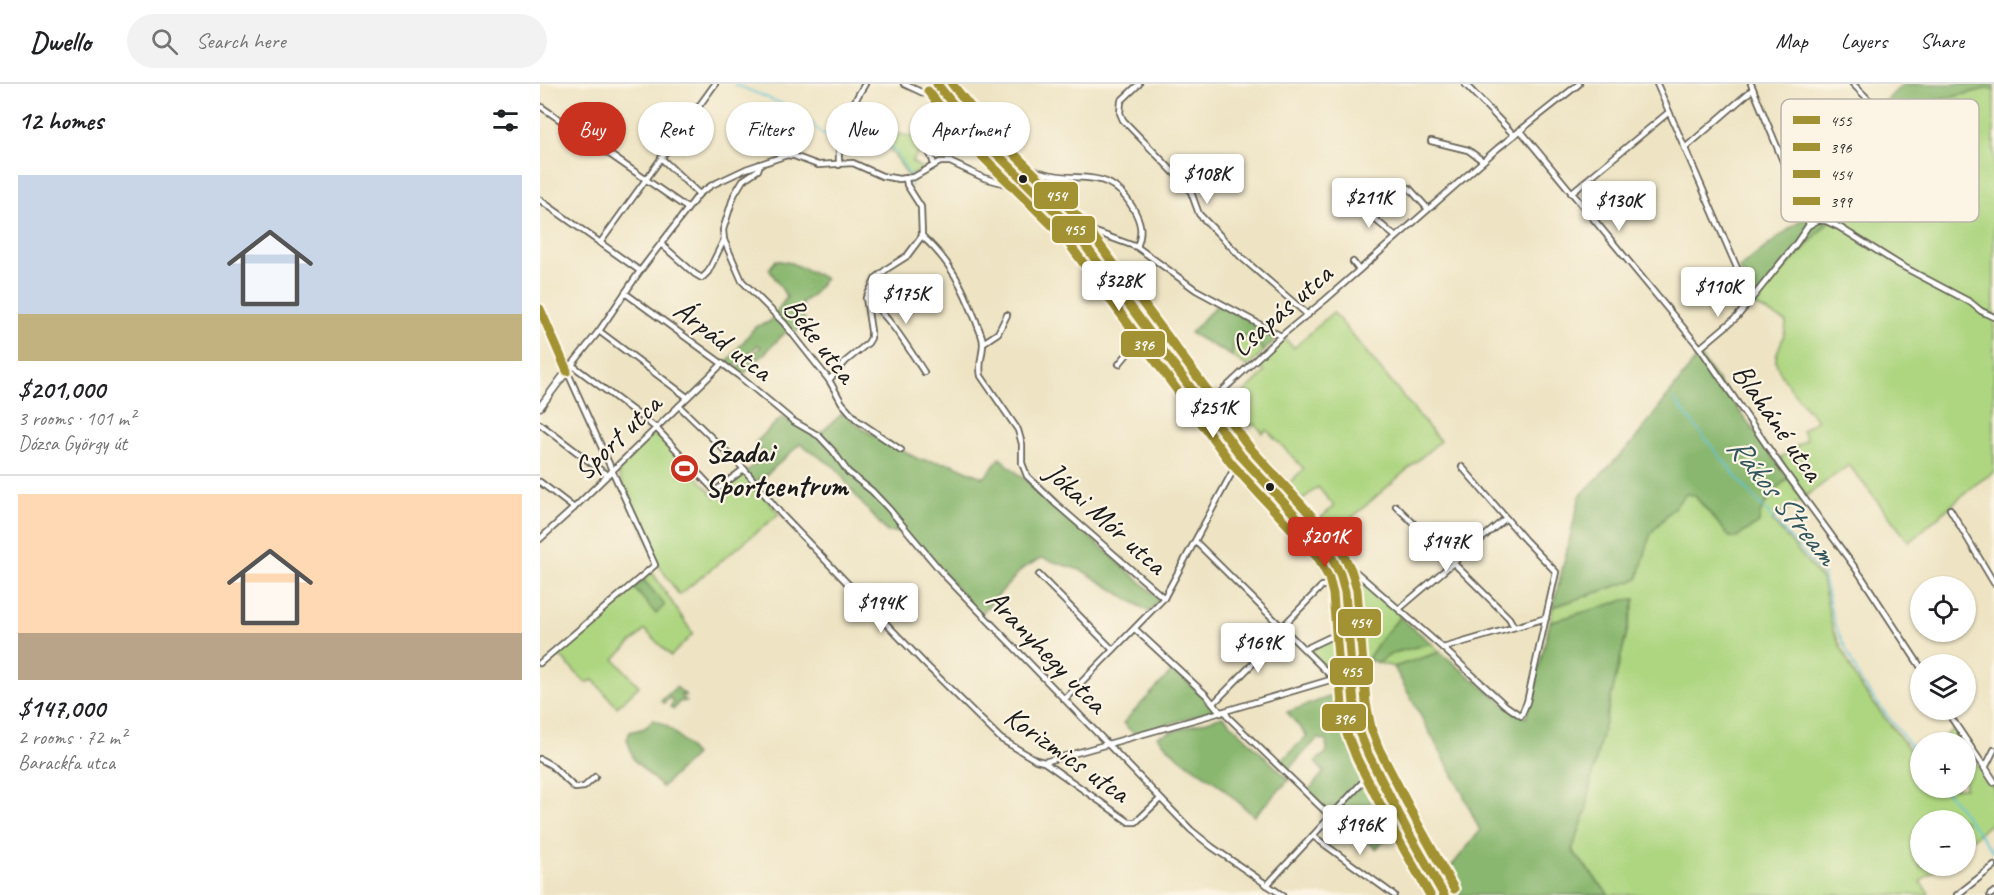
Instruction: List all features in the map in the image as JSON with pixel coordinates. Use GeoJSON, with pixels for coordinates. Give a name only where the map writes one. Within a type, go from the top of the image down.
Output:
{"type":"FeatureCollection","features":[{"type":"Feature","properties":{"kind":"main road"},"geometry":{"type":"LineString","coordinates":[[937,84],[976,133],[1073,229],[1241,456],[1319,539],[1335,561],[1343,584],[1356,720],[1376,770],[1444,895]]}},
{"type":"Feature","properties":{"kind":"main road"},"geometry":{"type":"LineString","coordinates":[[540,309],[569,371],[540,406]]}},
{"type":"Feature","properties":{"kind":"main road"},"geometry":{"type":"LineString","coordinates":[[1985,768],[1994,782]]}},
{"type":"Feature","properties":{"kind":"street"},"geometry":{"type":"LineString","coordinates":[[600,243],[644,179],[715,84]]}},
{"type":"Feature","properties":{"kind":"street"},"geometry":{"type":"LineString","coordinates":[[839,165],[838,149],[841,134],[865,84]]}},
{"type":"Feature","properties":{"kind":"street"},"geometry":{"type":"LineString","coordinates":[[904,84],[936,99],[951,95],[959,102]]}},
{"type":"Feature","properties":{"kind":"street"},"geometry":{"type":"LineString","coordinates":[[1139,84],[1121,101],[1120,113],[1123,120],[1184,183],[1191,192],[1199,214],[1241,257],[1308,315]]}},
{"type":"Feature","properties":{"kind":"street"},"geometry":{"type":"LineString","coordinates":[[1466,84],[1514,135]]}},
{"type":"Feature","properties":{"kind":"street"},"geometry":{"type":"LineString","coordinates":[[1657,84],[1751,300]]}},
{"type":"Feature","properties":{"kind":"street"},"geometry":{"type":"LineString","coordinates":[[1853,84],[1868,99]]}},
{"type":"Feature","properties":{"kind":"street","name":"Csapás utca"},"geometry":{"type":"LineString","coordinates":[[1205,407],[1281,336],[1308,315],[1508,139],[1576,85]]}},
{"type":"Feature","properties":{"kind":"street"},"geometry":{"type":"LineString","coordinates":[[1685,148],[1752,87],[1781,157]]}},
{"type":"Feature","properties":{"kind":"street"},"geometry":{"type":"LineString","coordinates":[[540,106],[687,208]]}},
{"type":"Feature","properties":{"kind":"street"},"geometry":{"type":"LineString","coordinates":[[1571,194],[1669,112]]}},
{"type":"Feature","properties":{"kind":"street"},"geometry":{"type":"LineString","coordinates":[[1508,139],[1509,130]]}},
{"type":"Feature","properties":{"kind":"street","name":"Blaháné utca"},"geometry":{"type":"LineString","coordinates":[[1520,130],[1701,350],[1861,576],[1912,654]]}},
{"type":"Feature","properties":{"kind":"street"},"geometry":{"type":"LineString","coordinates":[[1431,141],[1468,150],[1483,161]]}},
{"type":"Feature","properties":{"kind":"street"},"geometry":{"type":"LineString","coordinates":[[569,371],[639,271],[699,194],[730,177],[780,156],[790,155],[818,165],[853,163],[888,178],[906,179],[918,175],[934,164],[950,162],[984,178],[1010,185],[1037,200],[1048,203]]}},
{"type":"Feature","properties":{"kind":"street"},"geometry":{"type":"LineString","coordinates":[[931,156],[934,164]]}},
{"type":"Feature","properties":{"kind":"street"},"geometry":{"type":"LineString","coordinates":[[1005,162],[1010,156],[1044,174],[1097,178],[1115,186],[1128,199],[1141,227],[1142,233],[1137,247]]}},
{"type":"Feature","properties":{"kind":"street"},"geometry":{"type":"LineString","coordinates":[[661,158],[699,194]]}},
{"type":"Feature","properties":{"kind":"street"},"geometry":{"type":"LineString","coordinates":[[661,244],[702,278],[708,272],[724,240],[723,228],[734,195],[743,180],[758,170],[760,164]]}},
{"type":"Feature","properties":{"kind":"street"},"geometry":{"type":"LineString","coordinates":[[829,380],[871,338],[872,331],[866,298],[872,283],[880,273],[907,256],[922,236],[921,207],[909,189],[906,179]]}},
{"type":"Feature","properties":{"kind":"street"},"geometry":{"type":"LineString","coordinates":[[1409,188],[1428,209]]}},
{"type":"Feature","properties":{"kind":"street"},"geometry":{"type":"LineString","coordinates":[[540,200],[639,271]]}},
{"type":"Feature","properties":{"kind":"street"},"geometry":{"type":"LineString","coordinates":[[1366,203],[1377,221],[1396,237]]}},
{"type":"Feature","properties":{"kind":"street"},"geometry":{"type":"LineString","coordinates":[[1701,350],[1737,317],[1809,224],[1814,222]]}},
{"type":"Feature","properties":{"kind":"street"},"geometry":{"type":"LineString","coordinates":[[1826,222],[1835,225],[1900,265],[1928,278],[1994,317]]}},
{"type":"Feature","properties":{"kind":"street"},"geometry":{"type":"LineString","coordinates":[[1073,229],[1090,230],[1137,247],[1196,290],[1281,336]]}},
{"type":"Feature","properties":{"kind":"street","name":"Jókai Mór utca"},"geometry":{"type":"LineString","coordinates":[[922,236],[940,254],[965,293],[983,343],[981,376],[1018,430],[1022,444],[1022,463],[1027,476],[1164,598]]}},
{"type":"Feature","properties":{"kind":"street","name":"Béke utca"},"geometry":{"type":"LineString","coordinates":[[724,240],[742,281],[784,323],[829,380],[842,403],[856,420],[901,450]]}},
{"type":"Feature","properties":{"kind":"street"},"geometry":{"type":"LineString","coordinates":[[1353,262],[1359,270]]}},
{"type":"Feature","properties":{"kind":"street","name":"Árpád utca"},"geometry":{"type":"LineString","coordinates":[[625,292],[722,364],[796,423]]}},
{"type":"Feature","properties":{"kind":"street"},"geometry":{"type":"LineString","coordinates":[[866,298],[875,305],[899,334],[924,372]]}},
{"type":"Feature","properties":{"kind":"street"},"geometry":{"type":"LineString","coordinates":[[983,343],[998,333],[1007,315]]}},
{"type":"Feature","properties":{"kind":"street"},"geometry":{"type":"LineString","coordinates":[[1119,364],[1147,330]]}},
{"type":"Feature","properties":{"kind":"street"},"geometry":{"type":"LineString","coordinates":[[599,331],[687,397]]}},
{"type":"Feature","properties":{"kind":"street","name":"Sport utca"},"geometry":{"type":"LineString","coordinates":[[540,538],[574,508],[722,364]]}},
{"type":"Feature","properties":{"kind":"street"},"geometry":{"type":"LineString","coordinates":[[569,371],[656,428],[715,490],[744,469]]}},
{"type":"Feature","properties":{"kind":"street"},"geometry":{"type":"LineString","coordinates":[[540,663],[655,565],[610,473],[569,371]]}},
{"type":"Feature","properties":{"kind":"street","name":"Korizmics utca"},"geometry":{"type":"LineString","coordinates":[[679,406],[744,469],[781,514],[923,662],[1001,739],[1036,760],[1044,762],[1130,822],[1136,822],[1160,799]]}},
{"type":"Feature","properties":{"kind":"street","name":"Aranyhegy utca"},"geometry":{"type":"LineString","coordinates":[[796,423],[823,440],[848,472],[872,491],[889,509],[945,576],[1201,839],[1281,895]]}},
{"type":"Feature","properties":{"kind":"street"},"geometry":{"type":"LineString","coordinates":[[540,424],[610,473]]}},
{"type":"Feature","properties":{"kind":"street"},"geometry":{"type":"LineString","coordinates":[[1065,699],[1164,598],[1241,456]]}},
{"type":"Feature","properties":{"kind":"street"},"geometry":{"type":"LineString","coordinates":[[1335,561],[1348,565],[1505,705],[1521,716],[1527,702],[1556,572],[1462,467]]}},
{"type":"Feature","properties":{"kind":"street"},"geometry":{"type":"LineString","coordinates":[[540,482],[574,508]]}},
{"type":"Feature","properties":{"kind":"street"},"geometry":{"type":"LineString","coordinates":[[1396,506],[1509,618],[1514,627]]}},
{"type":"Feature","properties":{"kind":"street"},"geometry":{"type":"LineString","coordinates":[[1950,509],[1994,583]]}},
{"type":"Feature","properties":{"kind":"street"},"geometry":{"type":"LineString","coordinates":[[1399,609],[1506,518]]}},
{"type":"Feature","properties":{"kind":"street"},"geometry":{"type":"LineString","coordinates":[[1196,542],[1331,676]]}},
{"type":"Feature","properties":{"kind":"street"},"geometry":{"type":"LineString","coordinates":[[1040,575],[1113,650]]}},
{"type":"Feature","properties":{"kind":"street"},"geometry":{"type":"LineString","coordinates":[[1214,703],[1322,586],[1328,585],[1335,588],[1343,584]]}},
{"type":"Feature","properties":{"kind":"street"},"geometry":{"type":"LineString","coordinates":[[1443,648],[1546,618]]}},
{"type":"Feature","properties":{"kind":"street"},"geometry":{"type":"LineString","coordinates":[[1135,629],[1331,817]]}},
{"type":"Feature","properties":{"kind":"street"},"geometry":{"type":"LineString","coordinates":[[1305,649],[1328,638],[1348,633]]}},
{"type":"Feature","properties":{"kind":"street"},"geometry":{"type":"LineString","coordinates":[[1331,676],[1352,674]]}},
{"type":"Feature","properties":{"kind":"street"},"geometry":{"type":"LineString","coordinates":[[1044,762],[1330,680],[1331,676]]}},
{"type":"Feature","properties":{"kind":"street"},"geometry":{"type":"LineString","coordinates":[[1953,720],[1985,768],[1994,750]]}},
{"type":"Feature","properties":{"kind":"street"},"geometry":{"type":"LineString","coordinates":[[540,759],[551,765],[575,788],[584,787],[595,777]]}},
{"type":"Feature","properties":{"kind":"street"},"geometry":{"type":"LineString","coordinates":[[1267,885],[1376,770]]}},
{"type":"Feature","properties":{"kind":"street"},"geometry":{"type":"LineString","coordinates":[[1313,836],[1394,895]]}},
{"type":"Feature","properties":{"kind":"street"},"geometry":{"type":"LineString","coordinates":[[1957,895],[1994,866]]}},
{"type":"Feature","properties":{"kind":"green space"},"geometry":{"type":"Polygon","coordinates":[[[1903,84],[1994,84],[1994,91],[1989,88],[1944,99],[1888,99],[1903,84]]]}},
{"type":"Feature","properties":{"kind":"green space"},"geometry":{"type":"Polygon","coordinates":[[[1989,88],[1994,91],[1994,472],[1976,484],[1909,542],[1849,465],[1806,496],[1780,458],[1807,439],[1802,431],[1817,420],[1792,390],[1777,365],[1776,358],[1785,333],[1786,322],[1752,304],[1828,222],[1979,222],[1979,99],[1944,99],[1989,88]]]}},
{"type":"Feature","properties":{"kind":"green space"},"geometry":{"type":"Polygon","coordinates":[[[899,134],[910,136],[910,156],[916,156],[912,162],[923,169],[908,177],[895,156],[898,156],[899,134]]]}},
{"type":"Feature","properties":{"kind":"green space"},"geometry":{"type":"Polygon","coordinates":[[[1798,222],[1828,222],[1756,300],[1739,268],[1798,222]]]}},
{"type":"Feature","properties":{"kind":"green space"},"geometry":{"type":"Polygon","coordinates":[[[776,260],[791,263],[825,278],[812,296],[802,302],[804,330],[786,332],[742,376],[736,370],[761,347],[758,345],[732,369],[725,365],[755,327],[769,322],[787,297],[769,269],[776,260]]]}},
{"type":"Feature","properties":{"kind":"green space"},"geometry":{"type":"Polygon","coordinates":[[[1218,304],[1279,336],[1264,351],[1250,335],[1234,337],[1232,356],[1190,333],[1218,304]]]}},
{"type":"Feature","properties":{"kind":"green space"},"geometry":{"type":"Polygon","coordinates":[[[1333,312],[1440,441],[1325,541],[1311,527],[1334,506],[1318,487],[1293,507],[1278,493],[1304,469],[1267,430],[1263,433],[1255,424],[1251,426],[1234,402],[1265,372],[1258,364],[1284,338],[1294,348],[1333,312]]]}},
{"type":"Feature","properties":{"kind":"green space"},"geometry":{"type":"Polygon","coordinates":[[[1250,335],[1264,351],[1248,367],[1232,356],[1234,337],[1250,335]]]}},
{"type":"Feature","properties":{"kind":"green space"},"geometry":{"type":"Polygon","coordinates":[[[1699,355],[1788,478],[1773,493],[1761,511],[1759,523],[1735,538],[1730,537],[1694,495],[1686,494],[1651,533],[1638,579],[1553,607],[1580,496],[1633,442],[1699,355]]]}},
{"type":"Feature","properties":{"kind":"green space"},"geometry":{"type":"Polygon","coordinates":[[[843,413],[863,429],[918,459],[952,464],[984,478],[1000,458],[1160,599],[1149,612],[1083,571],[1042,558],[1023,568],[980,615],[944,573],[901,532],[887,532],[859,500],[836,468],[800,444],[761,480],[753,481],[746,472],[764,456],[755,443],[782,417],[817,436],[843,413]]]}},
{"type":"Feature","properties":{"kind":"green space"},"geometry":{"type":"Polygon","coordinates":[[[656,431],[716,498],[745,474],[779,514],[679,595],[658,564],[616,468],[656,431]]]}},
{"type":"Feature","properties":{"kind":"green space"},"geometry":{"type":"Polygon","coordinates":[[[1788,478],[1803,499],[1772,520],[1822,579],[1833,630],[1859,684],[1910,750],[1910,798],[1976,798],[1976,762],[1994,789],[1994,821],[1976,836],[1976,810],[1910,810],[1910,876],[1928,876],[1920,882],[1929,893],[1926,895],[1609,895],[1572,850],[1586,812],[1592,775],[1635,599],[1550,622],[1553,607],[1638,579],[1650,533],[1686,494],[1694,495],[1730,537],[1758,514],[1788,478]]]}},
{"type":"Feature","properties":{"kind":"green space"},"geometry":{"type":"Polygon","coordinates":[[[1340,565],[1348,567],[1358,674],[1381,639],[1400,617],[1431,643],[1393,653],[1378,663],[1371,660],[1356,683],[1349,609],[1340,565]]]}},
{"type":"Feature","properties":{"kind":"green space"},"geometry":{"type":"Polygon","coordinates":[[[1348,567],[1397,611],[1400,617],[1381,639],[1358,674],[1354,614],[1348,567]]]}},
{"type":"Feature","properties":{"kind":"green space"},"geometry":{"type":"Polygon","coordinates":[[[652,572],[693,634],[671,656],[645,630],[614,659],[639,686],[617,707],[593,680],[586,683],[558,654],[652,572]]]}},
{"type":"Feature","properties":{"kind":"green space"},"geometry":{"type":"Polygon","coordinates":[[[644,580],[664,604],[656,614],[634,588],[644,580]]]}},
{"type":"Feature","properties":{"kind":"green space"},"geometry":{"type":"Polygon","coordinates":[[[1635,599],[1592,775],[1586,812],[1572,850],[1609,895],[1435,895],[1420,875],[1405,843],[1395,830],[1376,849],[1337,815],[1328,813],[1307,792],[1324,772],[1315,762],[1327,752],[1326,740],[1317,739],[1287,771],[1279,763],[1307,736],[1287,712],[1335,695],[1347,698],[1348,725],[1355,744],[1400,824],[1409,836],[1414,833],[1441,879],[1480,831],[1461,790],[1394,667],[1440,652],[1505,705],[1526,718],[1550,622],[1635,599]]]}},
{"type":"Feature","properties":{"kind":"green space"},"geometry":{"type":"Polygon","coordinates":[[[1346,635],[1349,669],[1345,673],[1331,672],[1310,652],[1309,648],[1346,635]]]}},
{"type":"Feature","properties":{"kind":"green space"},"geometry":{"type":"Polygon","coordinates":[[[1431,643],[1440,652],[1394,667],[1378,663],[1393,653],[1431,643]]]}},
{"type":"Feature","properties":{"kind":"green space"},"geometry":{"type":"Polygon","coordinates":[[[1173,670],[1208,700],[1216,710],[1134,734],[1123,723],[1173,670]]]}},
{"type":"Feature","properties":{"kind":"green space"},"geometry":{"type":"Polygon","coordinates":[[[1344,675],[1349,677],[1352,698],[1335,695],[1335,686],[1344,675]]]}},
{"type":"Feature","properties":{"kind":"green space"},"geometry":{"type":"Polygon","coordinates":[[[676,687],[686,695],[681,695],[681,697],[686,701],[679,702],[674,709],[670,707],[672,699],[664,703],[661,701],[676,687]]]}},
{"type":"Feature","properties":{"kind":"green space"},"geometry":{"type":"Polygon","coordinates":[[[1223,716],[1289,780],[1254,816],[1219,785],[1177,756],[1157,736],[1223,716]]]}},
{"type":"Feature","properties":{"kind":"green space"},"geometry":{"type":"Polygon","coordinates":[[[652,720],[670,729],[695,755],[662,787],[634,760],[627,739],[630,732],[645,728],[652,720]]]}},
{"type":"Feature","properties":{"kind":"waterway"},"geometry":{"type":"LineString","coordinates":[[734,84],[783,104],[807,118],[823,135],[845,130],[855,136],[867,136],[887,144],[897,153],[909,175]]}},
{"type":"Feature","properties":{"kind":"waterway"},"geometry":{"type":"LineString","coordinates":[[911,186],[912,180]]}},
{"type":"Feature","properties":{"kind":"waterway","name":"Rákos Stream"},"geometry":{"type":"LineString","coordinates":[[1673,399],[1749,492],[1823,575],[1835,625],[1862,683],[1910,745]]}},
{"type":"Feature","properties":{"kind":"waterway","name":"Rákos Stream"},"geometry":{"type":"LineString","coordinates":[[1952,798],[1994,853]]}},
{"type":"Feature","properties":{"kind":"transit line","name":"455"},"geometry":{"type":"LineString","coordinates":[[937,84],[976,133],[1073,229],[1241,456],[1329,552],[1340,574],[1345,592],[1354,705],[1359,731],[1368,754],[1408,832],[1444,895]]}},
{"type":"Feature","properties":{"kind":"transit line","name":"454"},"geometry":{"type":"LineString","coordinates":[[952,84],[985,125],[1082,221],[1250,448],[1339,546],[1351,570],[1357,590],[1366,703],[1371,728],[1379,749],[1454,889]]}},
{"type":"Feature","properties":{"kind":"transit line","name":"396"},"geometry":{"type":"LineString","coordinates":[[928,91],[968,142],[1064,237],[1231,463],[1319,559],[1329,578],[1333,594],[1342,706],[1347,734],[1357,759],[1397,837],[1430,895]]}},
{"type":"Feature","properties":{"kind":"transit line","name":"399"},"geometry":{"type":"LineString","coordinates":[[540,309],[567,371]]}},
{"type":"Feature","properties":{"kind":"place","name":"Szadai Sportcentrum"},"geometry":{"type":"Point","coordinates":[684,469]}}]}
